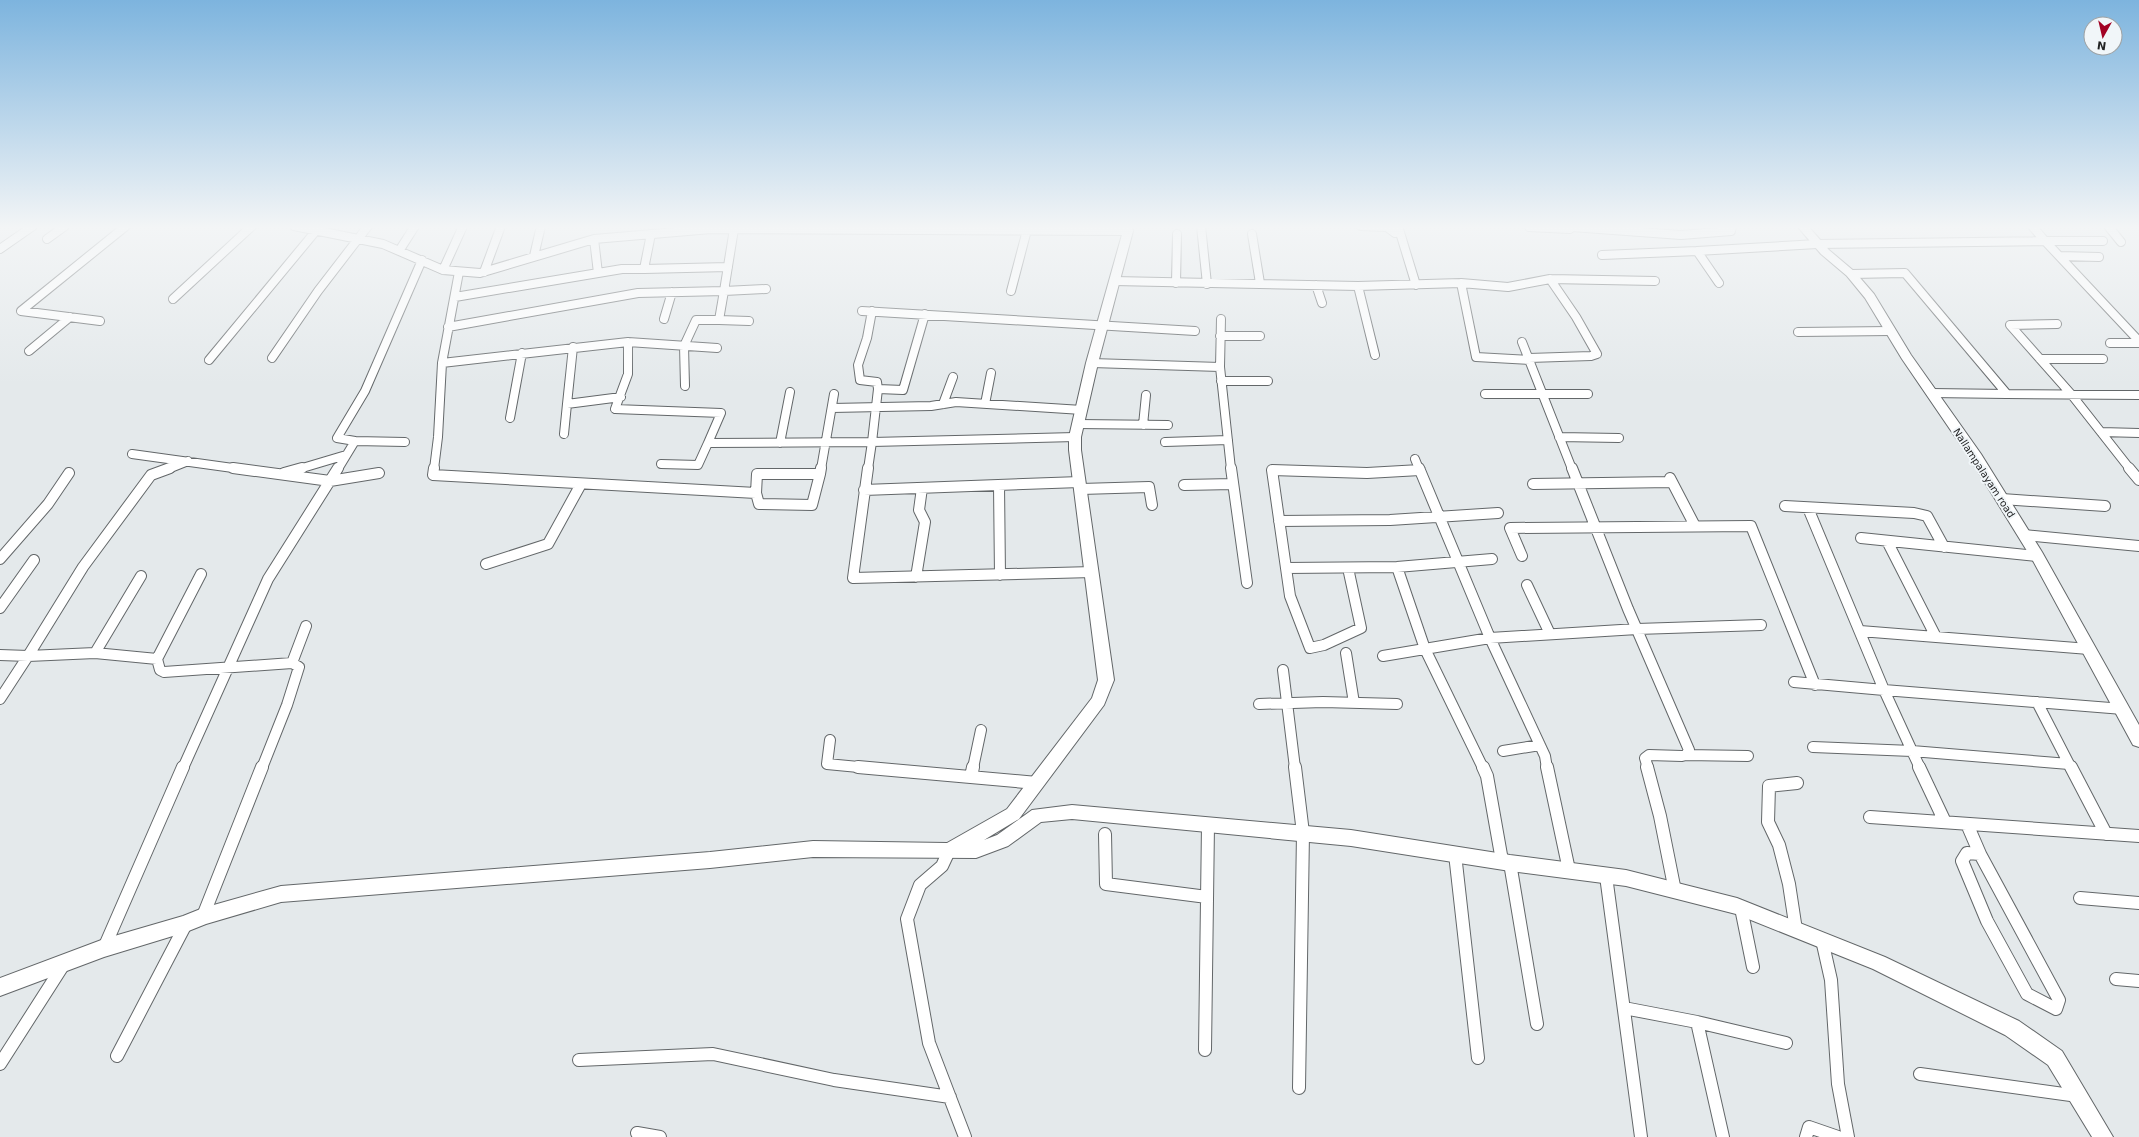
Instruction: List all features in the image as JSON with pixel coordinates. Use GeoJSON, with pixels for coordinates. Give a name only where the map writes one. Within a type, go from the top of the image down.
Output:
{"type":"FeatureCollection","features":[{"type":"Feature","properties":{"kind":"street"},"geometry":{"type":"LineString","coordinates":[[60,279],[21,311],[100,321]]}},
{"type":"Feature","properties":{"kind":"street"},"geometry":{"type":"LineString","coordinates":[[173,299],[195,279]]}},
{"type":"Feature","properties":{"kind":"street"},"geometry":{"type":"LineString","coordinates":[[210,360],[276,279]]}},
{"type":"Feature","properties":{"kind":"street"},"geometry":{"type":"LineString","coordinates":[[272,358],[327,279]]}},
{"type":"Feature","properties":{"kind":"street"},"geometry":{"type":"LineString","coordinates":[[405,442],[355,441],[336,438],[365,391],[414,279]]}},
{"type":"Feature","properties":{"kind":"street"},"geometry":{"type":"LineString","coordinates":[[458,279],[442,363],[438,437],[432,475],[756,493]]}},
{"type":"Feature","properties":{"kind":"street"},"geometry":{"type":"LineString","coordinates":[[455,297],[562,279]]}},
{"type":"Feature","properties":{"kind":"street"},"geometry":{"type":"LineString","coordinates":[[719,320],[726,279]]}},
{"type":"Feature","properties":{"kind":"street"},"geometry":{"type":"LineString","coordinates":[[1011,291],[1014,279]]}},
{"type":"Feature","properties":{"kind":"street"},"geometry":{"type":"LineString","coordinates":[[1206,279],[1207,284]]}},
{"type":"Feature","properties":{"kind":"street"},"geometry":{"type":"LineString","coordinates":[[1414,279],[1416,285]]}},
{"type":"Feature","properties":{"kind":"street"},"geometry":{"type":"LineString","coordinates":[[1461,283],[1476,357],[1529,359],[1591,356],[1597,354],[1576,317],[1550,279]]}},
{"type":"Feature","properties":{"kind":"street"},"geometry":{"type":"LineString","coordinates":[[965,1137],[929,1043],[907,919],[920,885],[942,866],[949,851],[1013,814],[1099,701],[1106,680],[1093,572],[1080,486],[1077,431],[1092,363],[1114,281],[1358,286],[1461,283],[1508,287],[1550,279]]}},
{"type":"Feature","properties":{"kind":"street"},"geometry":{"type":"LineString","coordinates":[[1553,279],[1655,281]]}},
{"type":"Feature","properties":{"kind":"street"},"geometry":{"type":"LineString","coordinates":[[1716,279],[1719,283]]}},
{"type":"Feature","properties":{"kind":"street","name":"Nallampalayam road"},"geometry":{"type":"LineString","coordinates":[[1855,279],[1870,296],[1931,393],[1976,457],[2002,499],[2037,556],[2139,740]]}},
{"type":"Feature","properties":{"kind":"street"},"geometry":{"type":"LineString","coordinates":[[1909,279],[2007,394]]}},
{"type":"Feature","properties":{"kind":"street"},"geometry":{"type":"LineString","coordinates":[[2081,279],[2139,342]]}},
{"type":"Feature","properties":{"kind":"street"},"geometry":{"type":"LineString","coordinates":[[1316,285],[1322,303]]}},
{"type":"Feature","properties":{"kind":"street"},"geometry":{"type":"LineString","coordinates":[[1358,286],[1375,355]]}},
{"type":"Feature","properties":{"kind":"street"},"geometry":{"type":"LineString","coordinates":[[448,327],[638,293],[766,289]]}},
{"type":"Feature","properties":{"kind":"street"},"geometry":{"type":"LineString","coordinates":[[664,319],[672,292]]}},
{"type":"Feature","properties":{"kind":"street"},"geometry":{"type":"LineString","coordinates":[[862,311],[1103,324],[1195,331]]}},
{"type":"Feature","properties":{"kind":"street"},"geometry":{"type":"LineString","coordinates":[[872,311],[866,342],[857,363],[856,371],[860,380],[877,382],[878,389],[853,578],[1093,572]]}},
{"type":"Feature","properties":{"kind":"street"},"geometry":{"type":"LineString","coordinates":[[878,389],[903,390],[926,314]]}},
{"type":"Feature","properties":{"kind":"street"},"geometry":{"type":"LineString","coordinates":[[29,351],[70,317]]}},
{"type":"Feature","properties":{"kind":"street"},"geometry":{"type":"LineString","coordinates":[[1220,319],[1220,367],[1233,484],[1247,583]]}},
{"type":"Feature","properties":{"kind":"street"},"geometry":{"type":"LineString","coordinates":[[685,386],[684,346],[696,320],[749,320]]}},
{"type":"Feature","properties":{"kind":"street"},"geometry":{"type":"LineString","coordinates":[[2057,324],[2010,325],[2071,394],[2137,476]]}},
{"type":"Feature","properties":{"kind":"street"},"geometry":{"type":"LineString","coordinates":[[1798,332],[1891,331]]}},
{"type":"Feature","properties":{"kind":"street"},"geometry":{"type":"LineString","coordinates":[[1220,336],[1260,336]]}},
{"type":"Feature","properties":{"kind":"street"},"geometry":{"type":"LineString","coordinates":[[442,363],[573,347],[628,342],[718,348]]}},
{"type":"Feature","properties":{"kind":"street"},"geometry":{"type":"LineString","coordinates":[[628,342],[628,374],[615,409],[721,413],[698,465],[661,464]]}},
{"type":"Feature","properties":{"kind":"street"},"geometry":{"type":"LineString","coordinates":[[1522,342],[1636,629],[1689,750],[1686,755]]}},
{"type":"Feature","properties":{"kind":"street"},"geometry":{"type":"LineString","coordinates":[[2110,343],[2139,342]]}},
{"type":"Feature","properties":{"kind":"street"},"geometry":{"type":"LineString","coordinates":[[564,434],[573,347]]}},
{"type":"Feature","properties":{"kind":"street"},"geometry":{"type":"LineString","coordinates":[[510,418],[522,353]]}},
{"type":"Feature","properties":{"kind":"street"},"geometry":{"type":"LineString","coordinates":[[2040,359],[2103,359]]}},
{"type":"Feature","properties":{"kind":"street"},"geometry":{"type":"LineString","coordinates":[[1092,363],[1220,367]]}},
{"type":"Feature","properties":{"kind":"street"},"geometry":{"type":"LineString","coordinates":[[985,404],[991,374]]}},
{"type":"Feature","properties":{"kind":"street"},"geometry":{"type":"LineString","coordinates":[[943,404],[953,377]]}},
{"type":"Feature","properties":{"kind":"street"},"geometry":{"type":"LineString","coordinates":[[1222,381],[1268,381]]}},
{"type":"Feature","properties":{"kind":"street"},"geometry":{"type":"LineString","coordinates":[[780,443],[790,392]]}},
{"type":"Feature","properties":{"kind":"street"},"geometry":{"type":"LineString","coordinates":[[1931,393],[2139,395]]}},
{"type":"Feature","properties":{"kind":"street"},"geometry":{"type":"LineString","coordinates":[[820,474],[758,474],[756,493],[759,504],[812,505],[820,474],[834,394]]}},
{"type":"Feature","properties":{"kind":"street"},"geometry":{"type":"LineString","coordinates":[[1485,394],[1588,394]]}},
{"type":"Feature","properties":{"kind":"street"},"geometry":{"type":"LineString","coordinates":[[1143,425],[1146,395]]}},
{"type":"Feature","properties":{"kind":"street"},"geometry":{"type":"LineString","coordinates":[[566,404],[621,396]]}},
{"type":"Feature","properties":{"kind":"street"},"geometry":{"type":"LineString","coordinates":[[832,408],[931,406],[956,402],[1082,410]]}},
{"type":"Feature","properties":{"kind":"street"},"geometry":{"type":"LineString","coordinates":[[708,443],[872,442],[1077,431],[1143,425],[1168,425]]}},
{"type":"Feature","properties":{"kind":"street"},"geometry":{"type":"LineString","coordinates":[[2101,432],[2139,433]]}},
{"type":"Feature","properties":{"kind":"street"},"geometry":{"type":"LineString","coordinates":[[1560,437],[1619,438]]}},
{"type":"Feature","properties":{"kind":"street"},"geometry":{"type":"LineString","coordinates":[[1165,442],[1228,440]]}},
{"type":"Feature","properties":{"kind":"street"},"geometry":{"type":"LineString","coordinates":[[104,948],[226,670],[268,580],[355,441]]}},
{"type":"Feature","properties":{"kind":"street"},"geometry":{"type":"LineString","coordinates":[[132,454],[330,481],[380,473]]}},
{"type":"Feature","properties":{"kind":"street"},"geometry":{"type":"LineString","coordinates":[[278,474],[346,455]]}},
{"type":"Feature","properties":{"kind":"street"},"geometry":{"type":"LineString","coordinates":[[1415,459],[1490,638],[1545,756],[1569,870]]}},
{"type":"Feature","properties":{"kind":"street"},"geometry":{"type":"LineString","coordinates":[[0,699],[83,567],[151,475],[188,461]]}},
{"type":"Feature","properties":{"kind":"street"},"geometry":{"type":"LineString","coordinates":[[1348,568],[1361,628],[1324,645],[1310,648],[1290,596],[1272,470],[1367,473],[1420,470]]}},
{"type":"Feature","properties":{"kind":"street"},"geometry":{"type":"LineString","coordinates":[[0,560],[48,504],[69,473]]}},
{"type":"Feature","properties":{"kind":"street"},"geometry":{"type":"LineString","coordinates":[[1533,484],[1671,479],[1694,526]]}},
{"type":"Feature","properties":{"kind":"street"},"geometry":{"type":"LineString","coordinates":[[486,564],[548,544],[581,484]]}},
{"type":"Feature","properties":{"kind":"street"},"geometry":{"type":"LineString","coordinates":[[1184,484],[1233,484]]}},
{"type":"Feature","properties":{"kind":"street"},"geometry":{"type":"LineString","coordinates":[[864,490],[999,485],[1149,487],[1152,505]]}},
{"type":"Feature","properties":{"kind":"street"},"geometry":{"type":"LineString","coordinates":[[999,485],[998,519],[1000,575]]}},
{"type":"Feature","properties":{"kind":"street"},"geometry":{"type":"LineString","coordinates":[[916,577],[925,522],[920,517],[918,502],[922,488]]}},
{"type":"Feature","properties":{"kind":"street"},"geometry":{"type":"LineString","coordinates":[[2002,499],[2105,506]]}},
{"type":"Feature","properties":{"kind":"street"},"geometry":{"type":"LineString","coordinates":[[1785,506],[1914,513],[1927,516],[1944,547]]}},
{"type":"Feature","properties":{"kind":"street"},"geometry":{"type":"LineString","coordinates":[[1808,508],[1884,690],[1945,822]]}},
{"type":"Feature","properties":{"kind":"street"},"geometry":{"type":"LineString","coordinates":[[1279,521],[1390,520],[1498,513]]}},
{"type":"Feature","properties":{"kind":"street"},"geometry":{"type":"LineString","coordinates":[[1522,556],[1510,528],[1751,526],[1815,684]]}},
{"type":"Feature","properties":{"kind":"street"},"geometry":{"type":"LineString","coordinates":[[2024,536],[2139,546]]}},
{"type":"Feature","properties":{"kind":"street"},"geometry":{"type":"LineString","coordinates":[[1861,538],[2037,556]]}},
{"type":"Feature","properties":{"kind":"street"},"geometry":{"type":"LineString","coordinates":[[1887,541],[1936,637]]}},
{"type":"Feature","properties":{"kind":"street"},"geometry":{"type":"LineString","coordinates":[[1286,568],[1397,568],[1492,559]]}},
{"type":"Feature","properties":{"kind":"street"},"geometry":{"type":"LineString","coordinates":[[0,608],[34,560]]}},
{"type":"Feature","properties":{"kind":"street"},"geometry":{"type":"LineString","coordinates":[[1397,568],[1425,649],[1487,776],[1501,855],[1503,861],[1510,863]]}},
{"type":"Feature","properties":{"kind":"street"},"geometry":{"type":"LineString","coordinates":[[201,574],[157,659],[160,670],[164,672],[226,670],[292,663],[299,667],[287,705],[203,916]]}},
{"type":"Feature","properties":{"kind":"street"},"geometry":{"type":"LineString","coordinates":[[95,653],[141,576]]}},
{"type":"Feature","properties":{"kind":"street"},"geometry":{"type":"LineString","coordinates":[[1527,585],[1550,634]]}},
{"type":"Feature","properties":{"kind":"street"},"geometry":{"type":"LineString","coordinates":[[1383,656],[1490,638],[1636,629],[1761,625]]}},
{"type":"Feature","properties":{"kind":"street"},"geometry":{"type":"LineString","coordinates":[[292,663],[306,626]]}},
{"type":"Feature","properties":{"kind":"street"},"geometry":{"type":"LineString","coordinates":[[1860,631],[2089,649]]}},
{"type":"Feature","properties":{"kind":"street"},"geometry":{"type":"LineString","coordinates":[[0,655],[28,656],[95,653],[157,659]]}},
{"type":"Feature","properties":{"kind":"street"},"geometry":{"type":"LineString","coordinates":[[1346,653],[1354,703]]}},
{"type":"Feature","properties":{"kind":"street"},"geometry":{"type":"LineString","coordinates":[[1283,670],[1303,833],[1299,1088]]}},
{"type":"Feature","properties":{"kind":"street"},"geometry":{"type":"LineString","coordinates":[[1794,682],[2123,709]]}},
{"type":"Feature","properties":{"kind":"street"},"geometry":{"type":"LineString","coordinates":[[1259,704],[1323,702],[1397,704]]}},
{"type":"Feature","properties":{"kind":"street"},"geometry":{"type":"LineString","coordinates":[[2037,702],[2106,834]]}},
{"type":"Feature","properties":{"kind":"street"},"geometry":{"type":"LineString","coordinates":[[971,777],[981,730]]}},
{"type":"Feature","properties":{"kind":"street"},"geometry":{"type":"LineString","coordinates":[[830,740],[827,764],[1037,783]]}},
{"type":"Feature","properties":{"kind":"street"},"geometry":{"type":"LineString","coordinates":[[1502,751],[1540,745]]}},
{"type":"Feature","properties":{"kind":"street"},"geometry":{"type":"LineString","coordinates":[[1813,747],[1912,751],[2069,764]]}},
{"type":"Feature","properties":{"kind":"street"},"geometry":{"type":"LineString","coordinates":[[1675,891],[1660,816],[1645,758],[1649,755],[1748,756]]}},
{"type":"Feature","properties":{"kind":"street"},"geometry":{"type":"LineString","coordinates":[[1796,930],[1789,884],[1779,845],[1768,822],[1769,786],[1797,783]]}},
{"type":"Feature","properties":{"kind":"street"},"geometry":{"type":"LineString","coordinates":[[0,986],[104,948],[186,924],[203,916],[280,894],[702,860],[814,849],[976,850],[1002,841],[1038,815],[1072,812],[1351,838],[1510,863],[1606,876],[1675,891],[1741,908],[1879,963],[2012,1028],[2055,1058],[2103,1137]]}},
{"type":"Feature","properties":{"kind":"street"},"geometry":{"type":"LineString","coordinates":[[1870,818],[2139,836]]}},
{"type":"Feature","properties":{"kind":"street"},"geometry":{"type":"LineString","coordinates":[[1967,824],[1980,854],[1993,875],[2059,1000],[2056,1009],[2027,994],[1987,921],[1962,861],[1966,853],[1980,854]]}},
{"type":"Feature","properties":{"kind":"street"},"geometry":{"type":"LineString","coordinates":[[1205,1050],[1208,825]]}},
{"type":"Feature","properties":{"kind":"street"},"geometry":{"type":"LineString","coordinates":[[1105,834],[1106,884],[1207,897]]}},
{"type":"Feature","properties":{"kind":"street"},"geometry":{"type":"LineString","coordinates":[[1455,854],[1464,919],[1465,944],[1478,1058]]}},
{"type":"Feature","properties":{"kind":"street"},"geometry":{"type":"LineString","coordinates":[[1510,863],[1537,1024]]}},
{"type":"Feature","properties":{"kind":"street"},"geometry":{"type":"LineString","coordinates":[[1606,876],[1641,1137]]}},
{"type":"Feature","properties":{"kind":"street"},"geometry":{"type":"LineString","coordinates":[[2080,898],[2139,903]]}},
{"type":"Feature","properties":{"kind":"street"},"geometry":{"type":"LineString","coordinates":[[1741,908],[1753,968]]}},
{"type":"Feature","properties":{"kind":"street"},"geometry":{"type":"LineString","coordinates":[[117,1056],[186,924]]}},
{"type":"Feature","properties":{"kind":"street"},"geometry":{"type":"LineString","coordinates":[[1822,940],[1831,980],[1838,1084],[1848,1137]]}},
{"type":"Feature","properties":{"kind":"street"},"geometry":{"type":"LineString","coordinates":[[0,1064],[65,962]]}},
{"type":"Feature","properties":{"kind":"street"},"geometry":{"type":"LineString","coordinates":[[2116,979],[2139,981]]}},
{"type":"Feature","properties":{"kind":"street"},"geometry":{"type":"LineString","coordinates":[[1624,1008],[1697,1022],[1786,1043]]}},
{"type":"Feature","properties":{"kind":"street"},"geometry":{"type":"LineString","coordinates":[[1697,1022],[1723,1137]]}},
{"type":"Feature","properties":{"kind":"street"},"geometry":{"type":"LineString","coordinates":[[579,1060],[713,1054],[834,1080],[950,1097]]}},
{"type":"Feature","properties":{"kind":"street"},"geometry":{"type":"LineString","coordinates":[[1920,1074],[2078,1096]]}},
{"type":"Feature","properties":{"kind":"street"},"geometry":{"type":"LineString","coordinates":[[1806,1137],[1809,1126],[1838,1137]]}},
{"type":"Feature","properties":{"kind":"street"},"geometry":{"type":"LineString","coordinates":[[637,1133],[660,1137]]}}]}
